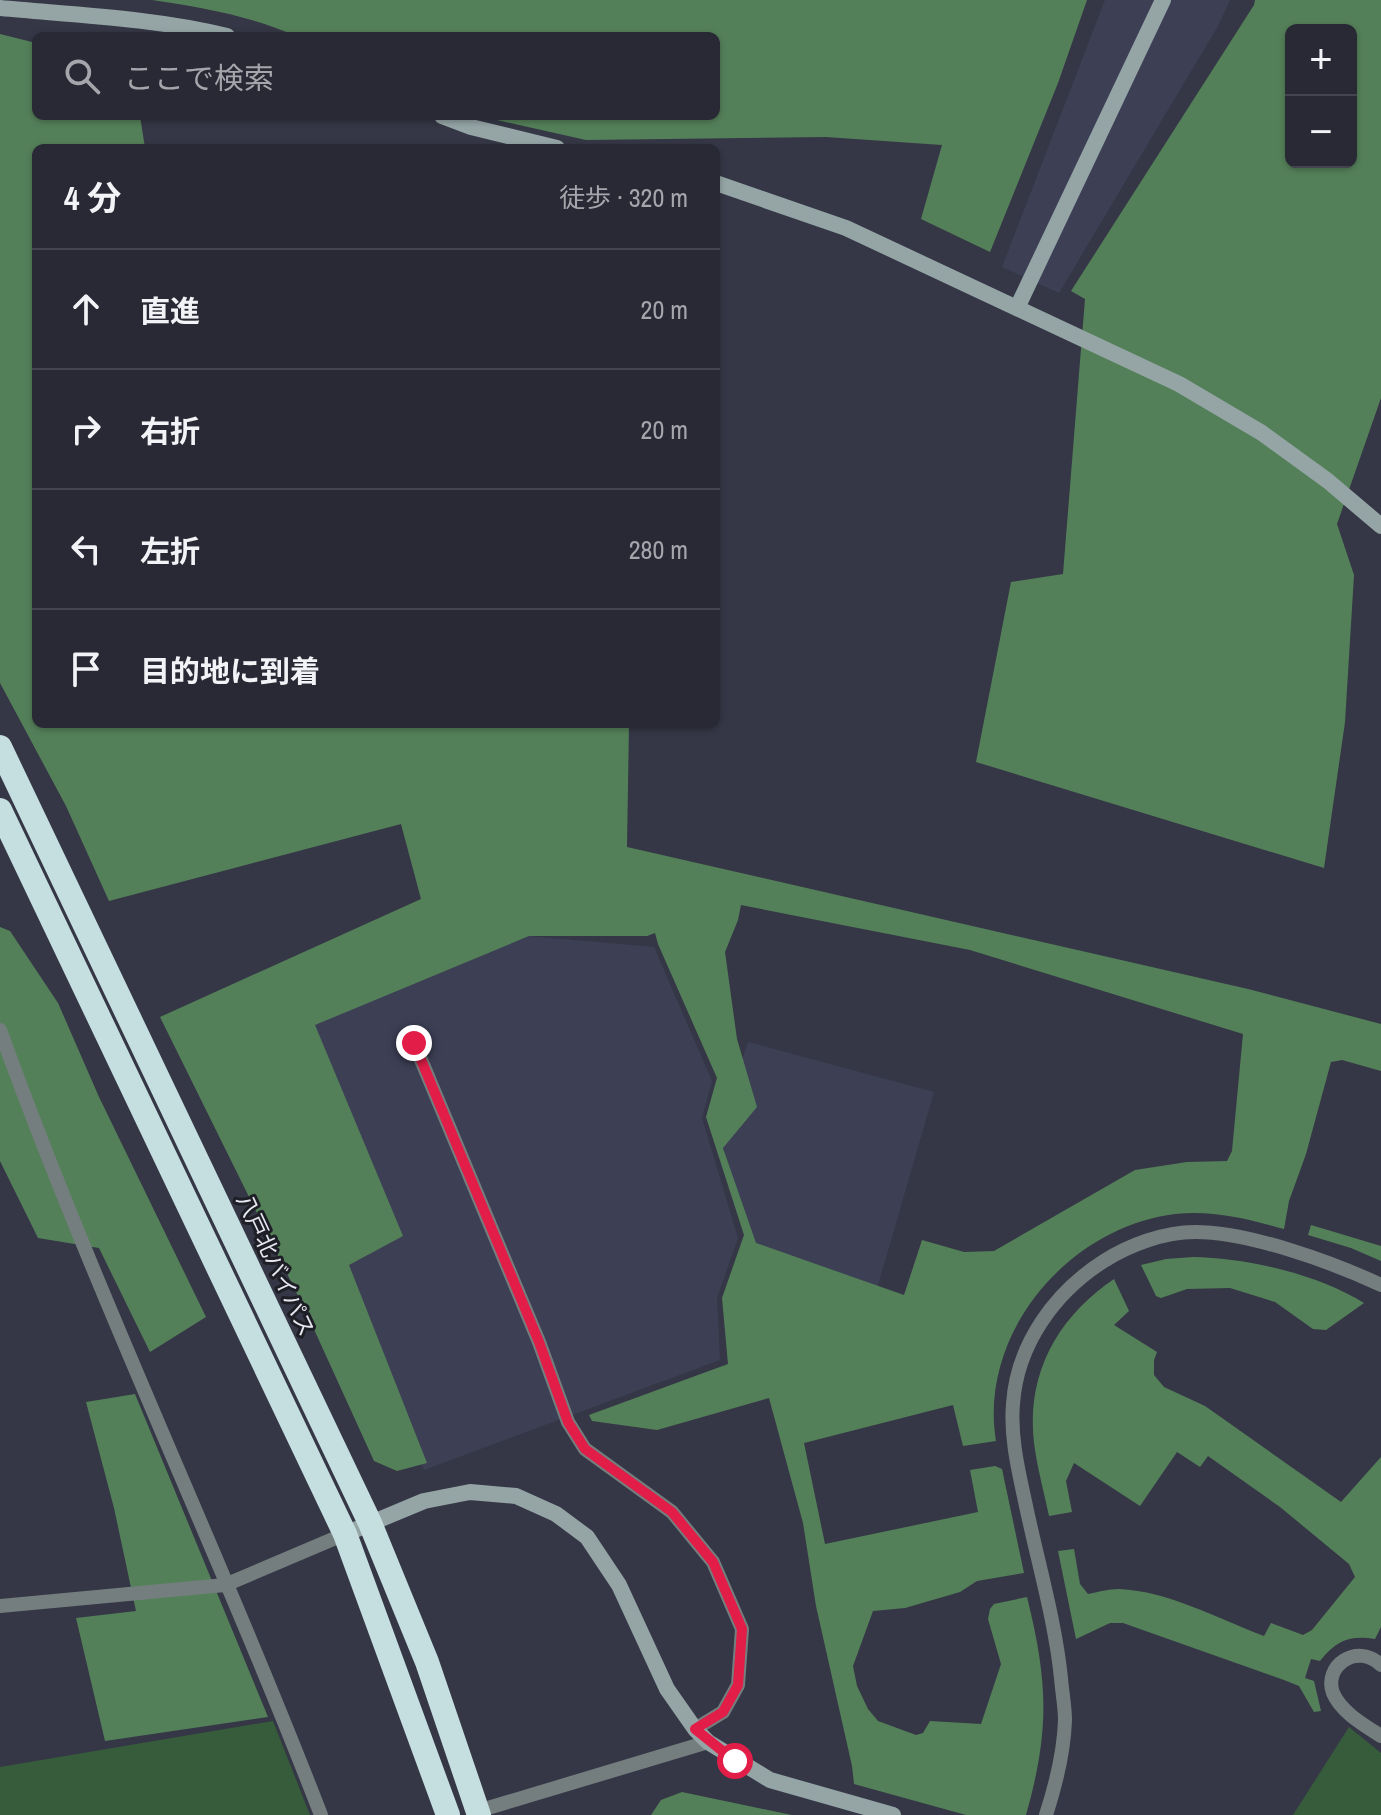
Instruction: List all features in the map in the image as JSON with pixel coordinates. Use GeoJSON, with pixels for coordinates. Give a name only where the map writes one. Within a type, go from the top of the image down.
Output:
{"type":"FeatureCollection","features":[{"type":"Feature","properties":{"kind":"highway","name":"八戸北バイパス"},"geometry":{"type":"LineString","coordinates":[[0,747],[370,1523],[427,1662],[479,1813]]}},
{"type":"Feature","properties":{"kind":"highway"},"geometry":{"type":"LineString","coordinates":[[0,810],[345,1534],[448,1815]]}},
{"type":"Feature","properties":{"kind":"street"},"geometry":{"type":"LineString","coordinates":[[1017,308],[1163,0]]}},
{"type":"Feature","properties":{"kind":"street"},"geometry":{"type":"LineString","coordinates":[[0,8],[205,32]]}},
{"type":"Feature","properties":{"kind":"street"},"geometry":{"type":"LineString","coordinates":[[454,120],[540,144]]}},
{"type":"Feature","properties":{"kind":"street"},"geometry":{"type":"LineString","coordinates":[[720,184],[846,228],[1179,384],[1262,433],[1328,481],[1381,526]]}},
{"type":"Feature","properties":{"kind":"street"},"geometry":{"type":"LineString","coordinates":[[0,1030],[46,1157],[282,1714],[321,1815]]}},
{"type":"Feature","properties":{"kind":"street"},"geometry":{"type":"LineString","coordinates":[[414,1043],[539,1342],[568,1422],[585,1449],[672,1512],[713,1562],[742,1629],[738,1685],[723,1712],[695,1729]]}},
{"type":"Feature","properties":{"kind":"street"},"geometry":{"type":"LineString","coordinates":[[1046,1815],[1056,1784],[1065,1719],[1058,1651],[1014,1450],[1013,1403],[1024,1357],[1041,1320],[1059,1297],[1085,1273],[1113,1255],[1157,1238],[1195,1232],[1240,1238],[1312,1257],[1381,1285]]}},
{"type":"Feature","properties":{"kind":"street"},"geometry":{"type":"LineString","coordinates":[[0,1606],[225,1585],[424,1501],[470,1492],[516,1496],[556,1514],[587,1537],[619,1585],[667,1689],[708,1742],[770,1780],[893,1815]]}},
{"type":"Feature","properties":{"kind":"street"},"geometry":{"type":"LineString","coordinates":[[1381,1665],[1367,1655],[1351,1655],[1333,1676],[1332,1689],[1338,1703],[1381,1736]]}},
{"type":"Feature","properties":{"kind":"street"},"geometry":{"type":"LineString","coordinates":[[479,1813],[708,1742]]}},
{"type":"Feature","properties":{"kind":"shaded area"},"geometry":{"type":"Polygon","coordinates":[[[1105,0],[1230,0],[1218,26],[1059,293],[1002,267],[1105,0]]]}},
{"type":"Feature","properties":{"kind":"shaded area"},"geometry":{"type":"Polygon","coordinates":[[[529,936],[654,947],[712,1081],[702,1118],[738,1238],[717,1298],[720,1360],[424,1470],[239,1054],[529,936]]]}},
{"type":"Feature","properties":{"kind":"shaded area"},"geometry":{"type":"Polygon","coordinates":[[[748,1042],[934,1092],[877,1289],[750,1248],[719,1129],[748,1042]]]}},
{"type":"Feature","properties":{"kind":"green space"},"geometry":{"type":"Polygon","coordinates":[[[152,0],[1087,0],[1058,83],[990,252],[921,219],[942,145],[826,137],[586,140],[497,120],[720,120],[720,32],[285,32],[225,13],[152,0]]]}},
{"type":"Feature","properties":{"kind":"green space"},"geometry":{"type":"Polygon","coordinates":[[[1255,0],[1381,0],[1381,398],[1337,524],[1354,575],[1345,722],[1324,868],[976,762],[1011,582],[1063,574],[1085,299],[1071,291],[1255,0]]]}},
{"type":"Feature","properties":{"kind":"green space"},"geometry":{"type":"Polygon","coordinates":[[[0,34],[32,42],[32,120],[141,120],[144,144],[32,144],[32,728],[629,728],[627,847],[1248,989],[1381,1024],[1381,1071],[1342,1060],[1331,1062],[1306,1154],[1289,1201],[1284,1229],[1203,1213],[1175,1214],[1136,1223],[1100,1240],[1067,1263],[1039,1292],[1017,1325],[1001,1362],[994,1401],[996,1441],[963,1446],[953,1405],[804,1443],[825,1544],[978,1512],[970,1470],[995,1466],[1002,1469],[1024,1573],[977,1581],[960,1592],[905,1608],[873,1611],[853,1666],[857,1686],[868,1709],[878,1721],[916,1735],[923,1733],[930,1721],[981,1724],[1001,1664],[988,1619],[990,1609],[994,1604],[1027,1597],[1039,1655],[1043,1706],[1039,1757],[1026,1815],[966,1815],[854,1784],[816,1606],[803,1523],[769,1398],[657,1430],[592,1421],[589,1415],[728,1364],[722,1298],[744,1235],[706,1117],[717,1078],[655,933],[647,936],[529,936],[315,1025],[403,1236],[349,1265],[427,1463],[397,1471],[374,1461],[307,1314],[160,1017],[421,899],[401,824],[109,901],[66,806],[0,683],[0,34]],[[741,905],[725,952],[737,1039],[757,1107],[723,1148],[756,1243],[904,1295],[922,1240],[964,1252],[994,1251],[1135,1170],[1187,1162],[1227,1161],[1232,1151],[1243,1034],[970,950],[741,905]]]}},
{"type":"Feature","properties":{"kind":"green space"},"geometry":{"type":"Polygon","coordinates":[[[0,927],[10,931],[58,1003],[99,1097],[206,1317],[150,1352],[99,1248],[38,1238],[0,1161],[0,927]]]}},
{"type":"Feature","properties":{"kind":"green space"},"geometry":{"type":"Polygon","coordinates":[[[1311,1225],[1381,1246],[1381,1261],[1308,1235],[1311,1225]]]}},
{"type":"Feature","properties":{"kind":"green space"},"geometry":{"type":"Polygon","coordinates":[[[1193,1257],[1259,1264],[1282,1270],[1325,1284],[1364,1303],[1326,1330],[1313,1329],[1275,1302],[1230,1288],[1187,1289],[1161,1298],[1156,1296],[1141,1265],[1193,1257]]]}},
{"type":"Feature","properties":{"kind":"green space"},"geometry":{"type":"Polygon","coordinates":[[[1114,1279],[1129,1311],[1114,1325],[1157,1352],[1154,1375],[1164,1387],[1205,1406],[1341,1502],[1381,1457],[1381,1627],[1375,1639],[1344,1641],[1320,1661],[1311,1659],[1305,1678],[1314,1681],[1321,1711],[1314,1712],[1299,1686],[1123,1623],[1110,1623],[1076,1639],[1058,1551],[1074,1549],[1080,1584],[1088,1594],[1119,1589],[1156,1595],[1264,1636],[1271,1623],[1303,1635],[1312,1630],[1355,1577],[1349,1564],[1280,1507],[1208,1456],[1200,1467],[1177,1452],[1140,1506],[1074,1463],[1066,1481],[1072,1512],[1049,1516],[1034,1443],[1035,1393],[1041,1370],[1062,1329],[1094,1294],[1114,1279]]]}},
{"type":"Feature","properties":{"kind":"green space"},"geometry":{"type":"Polygon","coordinates":[[[135,1394],[268,1717],[105,1741],[76,1618],[136,1611],[114,1508],[86,1402],[135,1394]]]}},
{"type":"Feature","properties":{"kind":"green space"},"geometry":{"type":"Polygon","coordinates":[[[273,1721],[310,1815],[0,1815],[0,1767],[273,1721]]]}},
{"type":"Feature","properties":{"kind":"green space"},"geometry":{"type":"Polygon","coordinates":[[[1349,1727],[1381,1753],[1381,1815],[1293,1815],[1349,1727]]]}},
{"type":"Feature","properties":{"kind":"green space"},"geometry":{"type":"Polygon","coordinates":[[[682,1792],[792,1815],[651,1815],[661,1800],[682,1792]]]}},
{"type":"Feature","properties":{"kind":"route"},"geometry":{"type":"LineString","coordinates":[[414,1043],[539,1342],[568,1422],[585,1449],[672,1512],[713,1562],[742,1629],[738,1685],[723,1712],[695,1729],[735,1761]]}}]}
